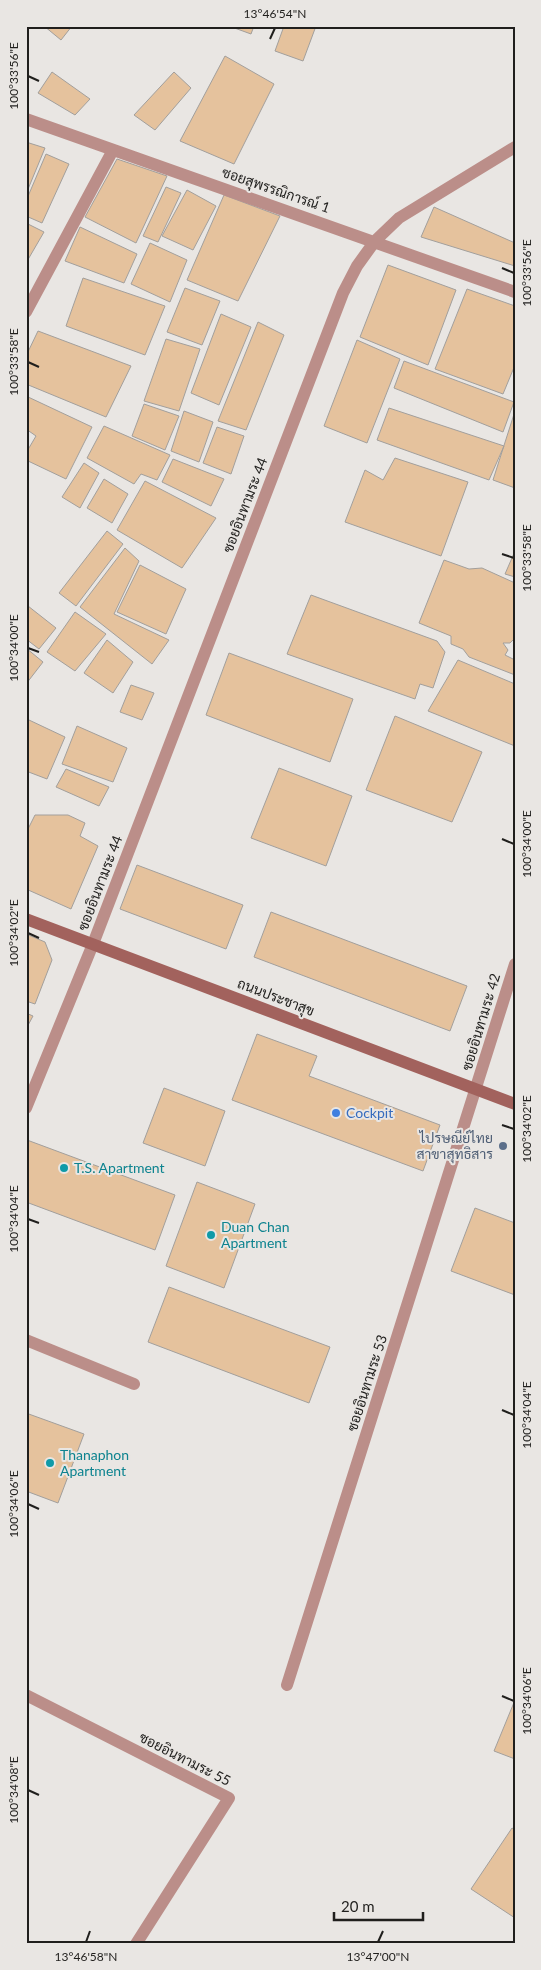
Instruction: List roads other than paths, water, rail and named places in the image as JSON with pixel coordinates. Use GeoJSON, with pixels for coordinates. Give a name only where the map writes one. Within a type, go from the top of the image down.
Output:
{"type":"FeatureCollection","features":[{"type":"Feature","properties":{"kind":"street","name":"ซอยสุพรรณิการณ์ 1"},"geometry":{"type":"LineString","coordinates":[[26,119],[515,292]]}},
{"type":"Feature","properties":{"kind":"street","name":"ซอยอินทามระ 44"},"geometry":{"type":"LineString","coordinates":[[93,944],[343,293],[357,266],[375,241],[398,218],[515,146]]}},
{"type":"Feature","properties":{"kind":"street"},"geometry":{"type":"LineString","coordinates":[[26,312],[113,150]]}},
{"type":"Feature","properties":{"kind":"street","name":"ถนนประชาสุข"},"geometry":{"type":"LineString","coordinates":[[26,919],[515,1104]]}},
{"type":"Feature","properties":{"kind":"street"},"geometry":{"type":"LineString","coordinates":[[26,1108],[93,944]]}},
{"type":"Feature","properties":{"kind":"street","name":"ซอยอินทามระ 42"},"geometry":{"type":"LineString","coordinates":[[476,1090],[515,964]]}},
{"type":"Feature","properties":{"kind":"street","name":"ซอยอินทามระ 53"},"geometry":{"type":"LineString","coordinates":[[287,1685],[476,1090]]}},
{"type":"Feature","properties":{"kind":"street"},"geometry":{"type":"LineString","coordinates":[[26,1340],[134,1384]]}},
{"type":"Feature","properties":{"kind":"street","name":"ซอยอินทามระ 55"},"geometry":{"type":"LineString","coordinates":[[26,1695],[229,1798],[136,1944]]}},
{"type":"Feature","properties":{"kind":"place","name":"Cockpit"},"geometry":{"type":"Point","coordinates":[336,1113]}},
{"type":"Feature","properties":{"kind":"place","name":"ไปรษณีย์ไทย สาขาสุทธิสาร"},"geometry":{"type":"Point","coordinates":[503,1146]}},
{"type":"Feature","properties":{"kind":"place","name":"T.S. Apartment"},"geometry":{"type":"Point","coordinates":[64,1168]}},
{"type":"Feature","properties":{"kind":"place","name":"Duan Chan Apartment"},"geometry":{"type":"Point","coordinates":[211,1235]}},
{"type":"Feature","properties":{"kind":"place","name":"Thanaphon Apartment"},"geometry":{"type":"Point","coordinates":[50,1463]}}]}
